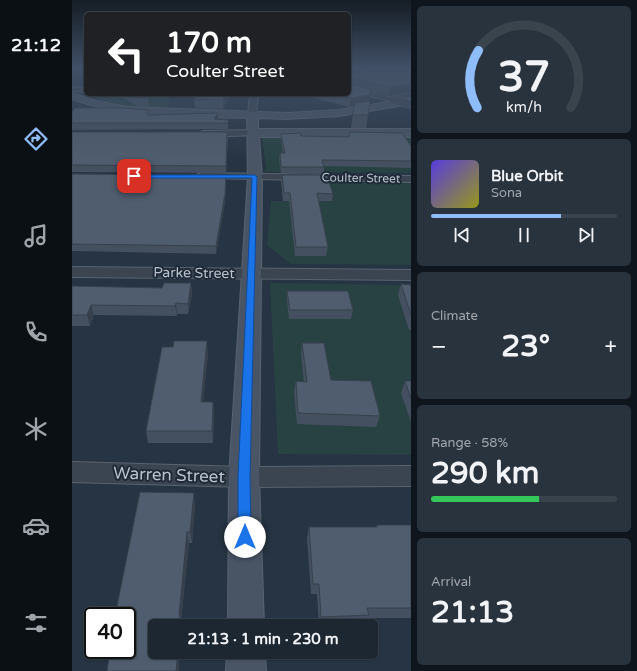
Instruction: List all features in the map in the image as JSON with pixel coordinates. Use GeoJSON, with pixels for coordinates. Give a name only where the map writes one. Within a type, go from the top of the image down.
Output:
{"type":"FeatureCollection","features":[{"type":"Feature","properties":{"kind":"street"},"geometry":{"type":"LineString","coordinates":[[78,98],[94,104],[127,110],[253,124],[411,133]]}},
{"type":"Feature","properties":{"kind":"street"},"geometry":{"type":"LineString","coordinates":[[246,619],[244,477],[255,177],[253,124],[254,98]]}},
{"type":"Feature","properties":{"kind":"street"},"geometry":{"type":"LineString","coordinates":[[389,98],[411,103]]}},
{"type":"Feature","properties":{"kind":"street"},"geometry":{"type":"LineString","coordinates":[[190,134],[253,124],[287,116],[330,114],[411,103]]}},
{"type":"Feature","properties":{"kind":"street","name":"Coulter Street"},"geometry":{"type":"LineString","coordinates":[[187,176],[411,178]]}},
{"type":"Feature","properties":{"kind":"street","name":"Parke Street"},"geometry":{"type":"LineString","coordinates":[[72,272],[411,275]]}},
{"type":"Feature","properties":{"kind":"street","name":"Warren Street"},"geometry":{"type":"LineString","coordinates":[[72,472],[244,477],[411,476]]}},
{"type":"Feature","properties":{"kind":"street"},"geometry":{"type":"LineString","coordinates":[[246,659],[246,671]]}},
{"type":"Feature","properties":{"kind":"green space"},"geometry":{"type":"Polygon","coordinates":[[[96,98],[170,98],[170,100],[167,109],[114,107],[114,104],[96,98]]]}},
{"type":"Feature","properties":{"kind":"green space"},"geometry":{"type":"Polygon","coordinates":[[[262,136],[411,137],[411,173],[264,172],[266,168],[262,136]]]}},
{"type":"Feature","properties":{"kind":"green space"},"geometry":{"type":"Polygon","coordinates":[[[411,182],[411,265],[291,264],[267,245],[271,201],[332,201],[327,185],[331,183],[411,182]]]}},
{"type":"Feature","properties":{"kind":"green space"},"geometry":{"type":"Polygon","coordinates":[[[270,283],[411,285],[411,455],[278,454],[270,283]]]}},
{"type":"Feature","properties":{"kind":"building"},"geometry":{"type":"Polygon","coordinates":[[[194,98],[224,98],[223,100],[194,98]]]}},
{"type":"Feature","properties":{"kind":"building"},"geometry":{"type":"Polygon","coordinates":[[[370,101],[368,115],[352,115],[355,103],[370,101]]]}},
{"type":"Feature","properties":{"kind":"building"},"geometry":{"type":"Polygon","coordinates":[[[75,108],[125,108],[148,110],[148,115],[218,113],[214,119],[228,120],[228,123],[72,123],[72,112],[75,108]]]}},
{"type":"Feature","properties":{"kind":"building"},"geometry":{"type":"Polygon","coordinates":[[[72,132],[227,132],[226,166],[72,165],[72,132]]]}},
{"type":"Feature","properties":{"kind":"building"},"geometry":{"type":"Polygon","coordinates":[[[350,132],[402,133],[411,146],[411,161],[322,160],[324,167],[281,167],[280,153],[285,153],[281,134],[300,133],[301,136],[349,137],[350,132]]]}},
{"type":"Feature","properties":{"kind":"building"},"geometry":{"type":"Polygon","coordinates":[[[72,174],[226,175],[225,194],[216,246],[72,244],[72,174]]]}},
{"type":"Feature","properties":{"kind":"building"},"geometry":{"type":"Polygon","coordinates":[[[282,175],[327,175],[333,194],[317,193],[328,247],[296,247],[290,193],[284,193],[282,175]]]}},
{"type":"Feature","properties":{"kind":"building"},"geometry":{"type":"Polygon","coordinates":[[[164,283],[191,283],[188,304],[176,303],[175,306],[91,305],[87,315],[72,315],[72,286],[162,288],[164,283]]]}},
{"type":"Feature","properties":{"kind":"building"},"geometry":{"type":"Polygon","coordinates":[[[401,284],[411,285],[411,315],[401,284]]]}},
{"type":"Feature","properties":{"kind":"building"},"geometry":{"type":"Polygon","coordinates":[[[287,291],[348,291],[353,310],[290,310],[287,291]]]}},
{"type":"Feature","properties":{"kind":"building"},"geometry":{"type":"Polygon","coordinates":[[[174,341],[207,341],[201,402],[213,402],[212,431],[146,431],[162,347],[173,347],[174,341]]]}},
{"type":"Feature","properties":{"kind":"building"},"geometry":{"type":"Polygon","coordinates":[[[302,343],[324,343],[331,380],[371,381],[380,416],[298,413],[296,381],[307,382],[302,343]]]}},
{"type":"Feature","properties":{"kind":"building"},"geometry":{"type":"Polygon","coordinates":[[[405,381],[411,381],[411,399],[405,381]]]}},
{"type":"Feature","properties":{"kind":"building"},"geometry":{"type":"Polygon","coordinates":[[[140,492],[194,493],[190,532],[187,532],[180,619],[148,619],[148,659],[177,659],[176,671],[107,671],[109,659],[136,659],[136,607],[117,607],[140,492]]]}},
{"type":"Feature","properties":{"kind":"building"},"geometry":{"type":"Polygon","coordinates":[[[377,525],[411,525],[411,608],[367,608],[369,615],[321,617],[319,584],[313,584],[309,527],[377,527],[377,525]]]}},
{"type":"Feature","properties":{"kind":"route"},"geometry":{"type":"LineString","coordinates":[[134,176],[255,177],[244,477],[245,537]]}}]}
